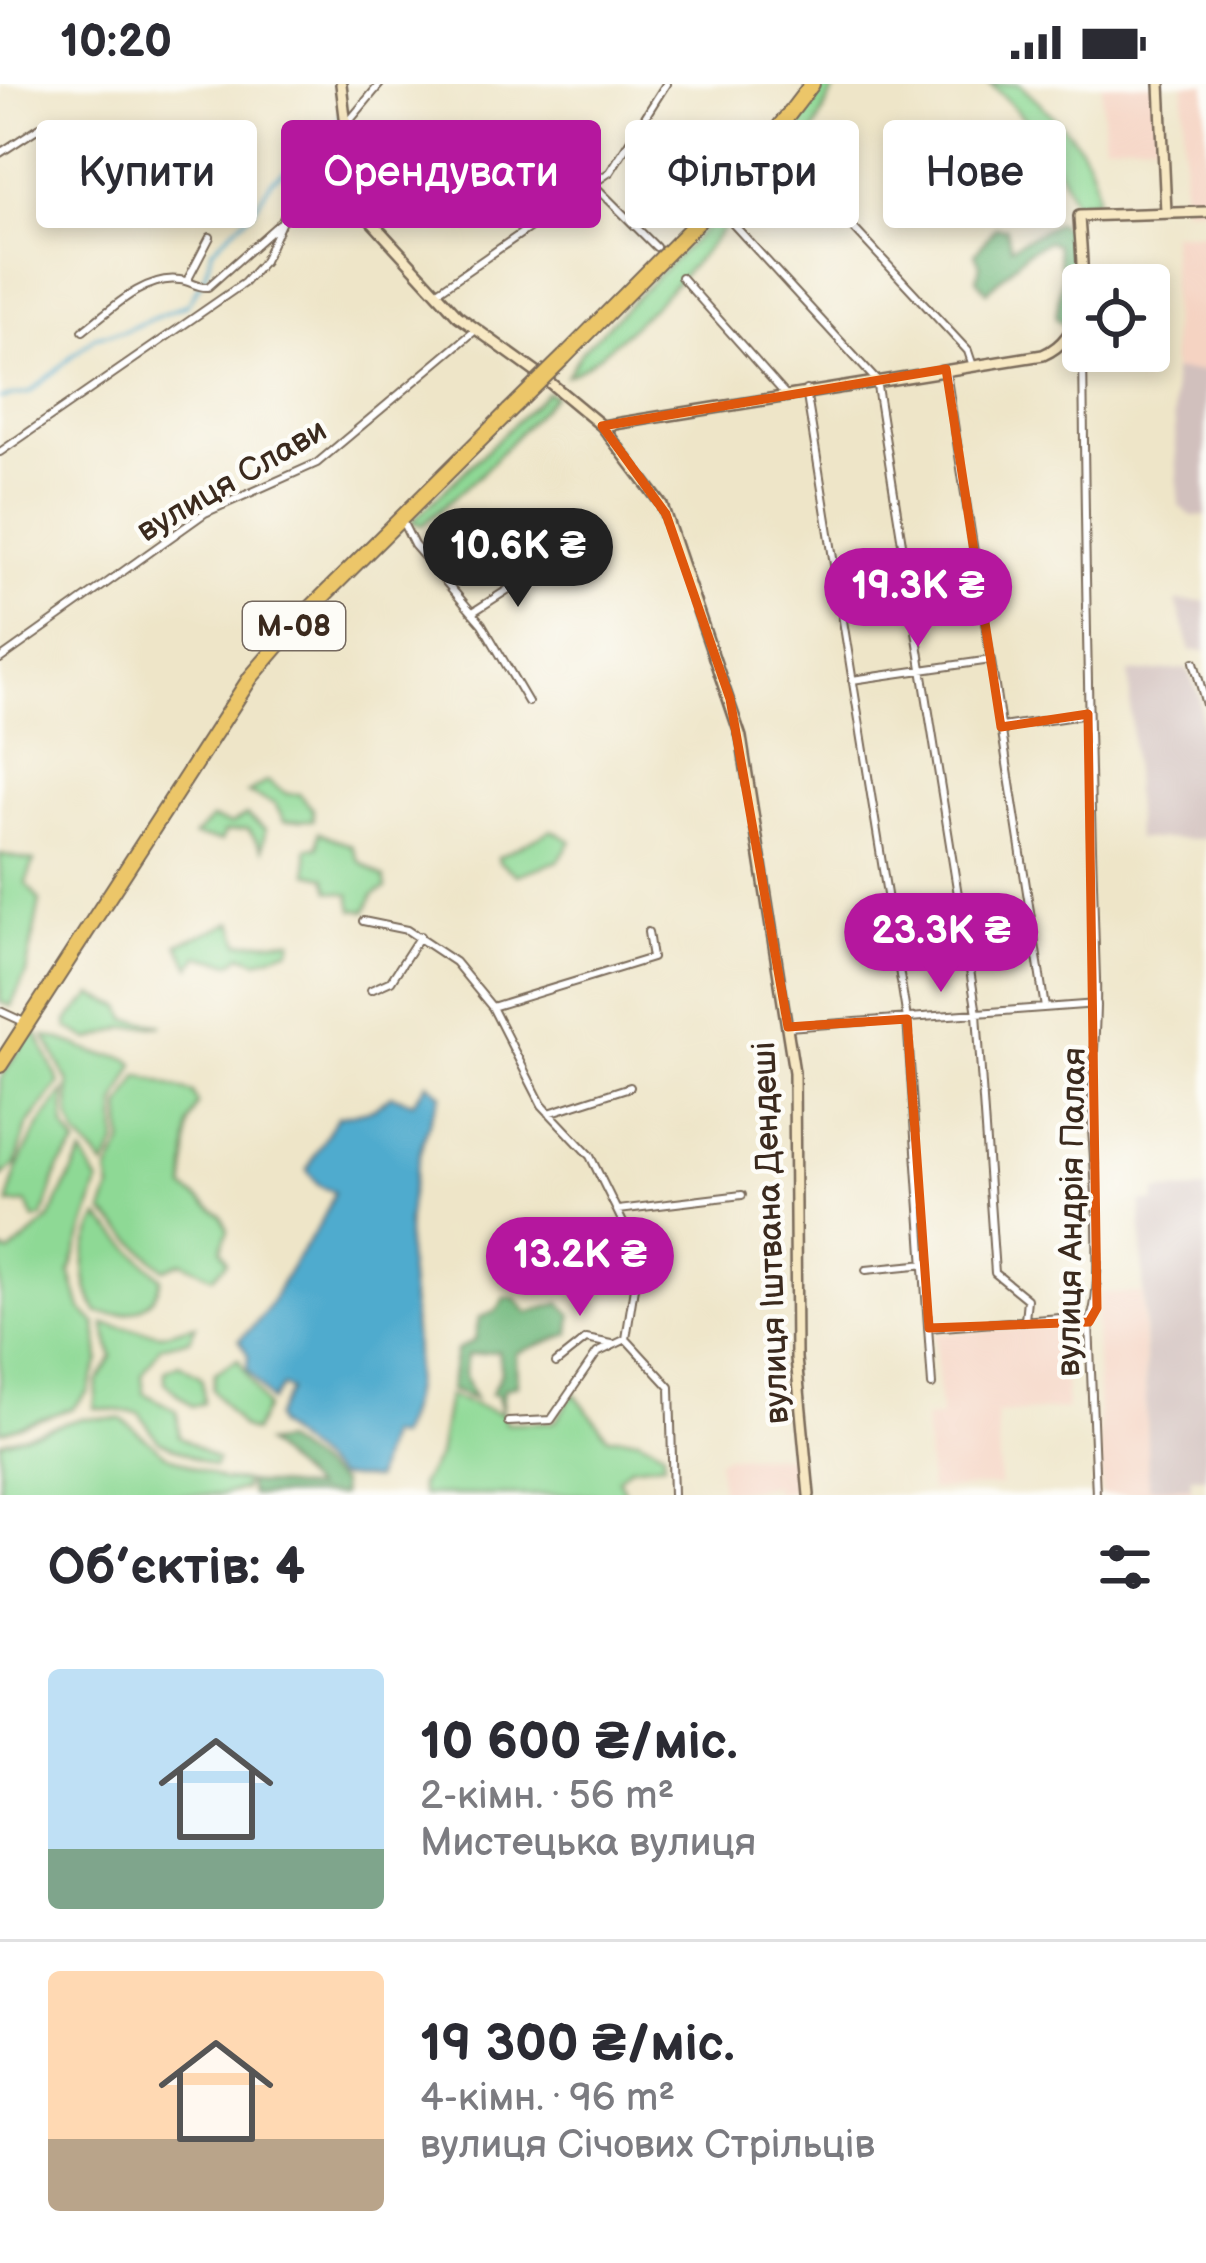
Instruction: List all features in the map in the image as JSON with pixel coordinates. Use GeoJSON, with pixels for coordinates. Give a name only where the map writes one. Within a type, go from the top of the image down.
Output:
{"type":"FeatureCollection","features":[{"type":"Feature","properties":{"kind":"highway","name":"М-08"},"geometry":{"type":"LineString","coordinates":[[0,1065],[119,874],[251,677],[400,518],[738,181],[812,84]]}},
{"type":"Feature","properties":{"kind":"street"},"geometry":{"type":"LineString","coordinates":[[341,84],[345,120]]}},
{"type":"Feature","properties":{"kind":"street"},"geometry":{"type":"LineString","coordinates":[[350,120],[380,84]]}},
{"type":"Feature","properties":{"kind":"street"},"geometry":{"type":"LineString","coordinates":[[601,179],[621,161],[666,84]]}},
{"type":"Feature","properties":{"kind":"street"},"geometry":{"type":"LineString","coordinates":[[1160,84],[1166,212]]}},
{"type":"Feature","properties":{"kind":"street"},"geometry":{"type":"LineString","coordinates":[[0,153],[36,130]]}},
{"type":"Feature","properties":{"kind":"street"},"geometry":{"type":"LineString","coordinates":[[601,192],[656,247]]}},
{"type":"Feature","properties":{"kind":"street"},"geometry":{"type":"LineString","coordinates":[[1081,264],[1079,215],[1206,212]]}},
{"type":"Feature","properties":{"kind":"street"},"geometry":{"type":"LineString","coordinates":[[0,452],[240,286],[264,261],[281,221]]}},
{"type":"Feature","properties":{"kind":"street"},"geometry":{"type":"LineString","coordinates":[[83,332],[130,294],[176,278],[208,287],[279,224]]}},
{"type":"Feature","properties":{"kind":"street"},"geometry":{"type":"LineString","coordinates":[[376,228],[435,293],[537,373]]}},
{"type":"Feature","properties":{"kind":"street"},"geometry":{"type":"LineString","coordinates":[[435,293],[531,228]]}},
{"type":"Feature","properties":{"kind":"street"},"geometry":{"type":"LineString","coordinates":[[737,228],[876,380],[977,1014],[995,1273],[1028,1299],[1025,1321]]}},
{"type":"Feature","properties":{"kind":"street"},"geometry":{"type":"LineString","coordinates":[[854,228],[968,351],[973,366]]}},
{"type":"Feature","properties":{"kind":"street"},"geometry":{"type":"LineString","coordinates":[[187,281],[210,237]]}},
{"type":"Feature","properties":{"kind":"street"},"geometry":{"type":"LineString","coordinates":[[681,277],[786,395]]}},
{"type":"Feature","properties":{"kind":"street","name":"вулиця Слави"},"geometry":{"type":"LineString","coordinates":[[0,659],[206,512],[317,464],[477,329]]}},
{"type":"Feature","properties":{"kind":"street"},"geometry":{"type":"LineString","coordinates":[[602,426],[1051,352],[1062,336]]}},
{"type":"Feature","properties":{"kind":"street"},"geometry":{"type":"LineString","coordinates":[[946,370],[1046,1008]]}},
{"type":"Feature","properties":{"kind":"street","name":"вулиця Андрія Палая"},"geometry":{"type":"LineString","coordinates":[[1083,372],[1097,1004],[1093,1142],[1097,1308],[1089,1322],[1096,1495]]}},
{"type":"Feature","properties":{"kind":"street","name":"вулиця Іштвана Дендеші"},"geometry":{"type":"LineString","coordinates":[[549,382],[602,426],[666,514],[730,699],[752,785],[788,1027],[796,1126],[796,1358],[809,1495]]}},
{"type":"Feature","properties":{"kind":"street"},"geometry":{"type":"LineString","coordinates":[[806,391],[908,1018],[932,1385]]}},
{"type":"Feature","properties":{"kind":"street"},"geometry":{"type":"LineString","coordinates":[[400,518],[414,545],[473,612],[528,702]]}},
{"type":"Feature","properties":{"kind":"street"},"geometry":{"type":"LineString","coordinates":[[473,612],[529,576],[500,538]]}},
{"type":"Feature","properties":{"kind":"street"},"geometry":{"type":"LineString","coordinates":[[851,680],[991,660]]}},
{"type":"Feature","properties":{"kind":"street"},"geometry":{"type":"LineString","coordinates":[[1194,662],[1206,705]]}},
{"type":"Feature","properties":{"kind":"street"},"geometry":{"type":"LineString","coordinates":[[1001,727],[1088,714]]}},
{"type":"Feature","properties":{"kind":"street"},"geometry":{"type":"LineString","coordinates":[[363,921],[420,936],[455,962],[492,1007],[525,1077],[549,1113],[584,1148],[618,1210],[640,1264],[626,1340]]}},
{"type":"Feature","properties":{"kind":"street"},"geometry":{"type":"LineString","coordinates":[[492,1007],[652,958],[648,932]]}},
{"type":"Feature","properties":{"kind":"street"},"geometry":{"type":"LineString","coordinates":[[371,989],[392,981],[420,936]]}},
{"type":"Feature","properties":{"kind":"street"},"geometry":{"type":"LineString","coordinates":[[788,1027],[1097,1004]]}},
{"type":"Feature","properties":{"kind":"street"},"geometry":{"type":"LineString","coordinates":[[0,1011],[26,1023]]}},
{"type":"Feature","properties":{"kind":"street"},"geometry":{"type":"LineString","coordinates":[[549,1113],[630,1088]]}},
{"type":"Feature","properties":{"kind":"street"},"geometry":{"type":"LineString","coordinates":[[618,1210],[742,1195]]}},
{"type":"Feature","properties":{"kind":"street"},"geometry":{"type":"LineString","coordinates":[[866,1270],[926,1264]]}},
{"type":"Feature","properties":{"kind":"street"},"geometry":{"type":"LineString","coordinates":[[929,1328],[1074,1317],[1089,1322]]}},
{"type":"Feature","properties":{"kind":"street"},"geometry":{"type":"LineString","coordinates":[[556,1363],[586,1339],[612,1344]]}},
{"type":"Feature","properties":{"kind":"street"},"geometry":{"type":"LineString","coordinates":[[508,1423],[551,1420],[597,1353],[626,1340]]}},
{"type":"Feature","properties":{"kind":"street"},"geometry":{"type":"LineString","coordinates":[[626,1340],[670,1388],[673,1495]]}},
{"type":"Feature","properties":{"kind":"highlighted area"},"geometry":{"type":"Polygon","coordinates":[[[946,369],[1001,727],[1088,714],[1097,1308],[1089,1322],[929,1328],[907,1019],[788,1027],[730,699],[666,514],[602,426],[946,369]]]}},
{"type":"Feature","properties":{"kind":"shaded area"},"geometry":{"type":"Polygon","coordinates":[[[1102,84],[1156,84],[1157,141],[1104,143],[1102,84]]]}},
{"type":"Feature","properties":{"kind":"shaded area"},"geometry":{"type":"Polygon","coordinates":[[[1184,84],[1206,84],[1206,207],[1183,208],[1184,84]]]}},
{"type":"Feature","properties":{"kind":"shaded area"},"geometry":{"type":"Polygon","coordinates":[[[1171,233],[1206,233],[1206,371],[1172,371],[1171,233]]]}},
{"type":"Feature","properties":{"kind":"shaded area"},"geometry":{"type":"Polygon","coordinates":[[[1172,371],[1206,371],[1206,516],[1192,516],[1179,506],[1172,371]]]}},
{"type":"Feature","properties":{"kind":"shaded area"},"geometry":{"type":"Polygon","coordinates":[[[1176,601],[1206,601],[1206,651],[1191,651],[1176,601]]]}},
{"type":"Feature","properties":{"kind":"shaded area"},"geometry":{"type":"Polygon","coordinates":[[[1187,669],[1200,697],[1206,839],[1136,839],[1129,673],[1187,669]]]}},
{"type":"Feature","properties":{"kind":"shaded area"},"geometry":{"type":"Polygon","coordinates":[[[1206,1190],[1206,1477],[1191,1477],[1191,1487],[1148,1488],[1141,1202],[1155,1202],[1156,1191],[1206,1190]]]}},
{"type":"Feature","properties":{"kind":"shaded area"},"geometry":{"type":"Polygon","coordinates":[[[1101,1293],[1142,1293],[1148,1487],[1191,1487],[1191,1495],[1101,1495],[1096,1320],[1101,1293]]]}},
{"type":"Feature","properties":{"kind":"shaded area"},"geometry":{"type":"Polygon","coordinates":[[[1061,1326],[1067,1409],[997,1414],[1000,1485],[930,1490],[925,1419],[940,1417],[935,1334],[1061,1326]]]}},
{"type":"Feature","properties":{"kind":"shaded area"},"geometry":{"type":"Polygon","coordinates":[[[724,1456],[798,1456],[800,1488],[775,1493],[773,1485],[722,1494],[717,1461],[724,1456]]]}},
{"type":"Feature","properties":{"kind":"green space"},"geometry":{"type":"Polygon","coordinates":[[[823,84],[836,84],[819,120],[796,120],[823,84]]]}},
{"type":"Feature","properties":{"kind":"green space"},"geometry":{"type":"Polygon","coordinates":[[[990,84],[1019,84],[1057,120],[1024,120],[990,84]]]}},
{"type":"Feature","properties":{"kind":"green space"},"geometry":{"type":"Polygon","coordinates":[[[1066,130],[1082,150],[1095,182],[1096,200],[1073,203],[1066,187],[1066,130]]]}},
{"type":"Feature","properties":{"kind":"green space"},"geometry":{"type":"Polygon","coordinates":[[[706,228],[724,228],[628,330],[567,375],[582,351],[706,228]]]}},
{"type":"Feature","properties":{"kind":"green space"},"geometry":{"type":"Polygon","coordinates":[[[994,228],[1006,228],[1011,247],[1047,228],[1065,228],[1070,231],[1074,264],[1062,264],[1062,276],[1056,244],[1048,241],[1027,252],[987,292],[977,279],[980,264],[975,254],[994,228]]]}},
{"type":"Feature","properties":{"kind":"green space"},"geometry":{"type":"Polygon","coordinates":[[[1062,276],[1062,323],[1056,318],[1062,276]]]}},
{"type":"Feature","properties":{"kind":"green space"},"geometry":{"type":"Polygon","coordinates":[[[547,392],[554,395],[480,475],[422,525],[412,522],[547,392]]]}},
{"type":"Feature","properties":{"kind":"green space"},"geometry":{"type":"Polygon","coordinates":[[[267,781],[287,794],[299,794],[313,809],[313,820],[284,821],[275,804],[248,793],[267,781]]]}},
{"type":"Feature","properties":{"kind":"green space"},"geometry":{"type":"Polygon","coordinates":[[[246,815],[265,829],[263,849],[248,829],[225,832],[221,841],[195,836],[211,819],[231,824],[246,815]]]}},
{"type":"Feature","properties":{"kind":"green space"},"geometry":{"type":"Polygon","coordinates":[[[552,830],[571,841],[558,861],[517,875],[499,862],[498,857],[552,830]]]}},
{"type":"Feature","properties":{"kind":"green space"},"geometry":{"type":"Polygon","coordinates":[[[319,832],[352,846],[359,861],[384,878],[386,888],[373,895],[366,911],[353,910],[350,894],[330,891],[326,877],[308,873],[307,848],[318,847],[319,832]]]}},
{"type":"Feature","properties":{"kind":"green space"},"geometry":{"type":"Polygon","coordinates":[[[0,854],[34,861],[26,883],[40,901],[26,973],[11,1006],[0,1002],[0,854]]]}},
{"type":"Feature","properties":{"kind":"green space"},"geometry":{"type":"Polygon","coordinates":[[[233,922],[240,943],[292,940],[290,949],[258,961],[241,955],[232,963],[199,956],[191,967],[178,944],[233,922]]]}},
{"type":"Feature","properties":{"kind":"green space"},"geometry":{"type":"Polygon","coordinates":[[[93,995],[122,1007],[127,1019],[163,1025],[124,1028],[90,1040],[68,1028],[67,1021],[93,995]]]}},
{"type":"Feature","properties":{"kind":"green space"},"geometry":{"type":"Polygon","coordinates":[[[30,1031],[37,1034],[60,1083],[27,1126],[16,1165],[0,1178],[0,1080],[30,1031]]]}},
{"type":"Feature","properties":{"kind":"green space"},"geometry":{"type":"Polygon","coordinates":[[[45,1036],[135,1064],[116,1104],[117,1143],[105,1167],[77,1136],[70,1119],[69,1083],[45,1036]]]}},
{"type":"Feature","properties":{"kind":"green space"},"geometry":{"type":"Polygon","coordinates":[[[139,1075],[193,1093],[198,1104],[189,1124],[185,1189],[221,1215],[228,1230],[221,1249],[227,1262],[213,1277],[182,1262],[164,1269],[103,1212],[111,1190],[108,1173],[123,1144],[121,1108],[139,1075]]]}},
{"type":"Feature","properties":{"kind":"green space"},"geometry":{"type":"Polygon","coordinates":[[[65,1091],[64,1127],[77,1145],[59,1167],[43,1217],[34,1220],[27,1203],[9,1204],[11,1189],[29,1144],[65,1091]]]}},
{"type":"Feature","properties":{"kind":"green space"},"geometry":{"type":"Polygon","coordinates":[[[82,1154],[99,1183],[70,1272],[81,1309],[96,1324],[99,1360],[88,1392],[73,1408],[0,1432],[0,1250],[10,1253],[48,1221],[82,1154]]]}},
{"type":"Feature","properties":{"kind":"green space"},"geometry":{"type":"Polygon","coordinates":[[[99,1217],[161,1278],[153,1298],[138,1309],[98,1313],[92,1301],[84,1265],[99,1217]]]}},
{"type":"Feature","properties":{"kind":"green space"},"geometry":{"type":"Polygon","coordinates":[[[505,1298],[515,1298],[528,1313],[560,1303],[572,1315],[570,1334],[516,1353],[517,1385],[504,1389],[501,1413],[498,1395],[491,1394],[501,1373],[498,1351],[467,1355],[464,1373],[474,1399],[450,1390],[456,1351],[475,1340],[479,1318],[496,1311],[505,1298]]]}},
{"type":"Feature","properties":{"kind":"green space"},"geometry":{"type":"Polygon","coordinates":[[[104,1324],[161,1334],[196,1325],[190,1339],[161,1346],[142,1375],[144,1393],[177,1411],[179,1436],[217,1460],[214,1467],[158,1440],[139,1413],[94,1408],[97,1383],[112,1357],[104,1324]]]}},
{"type":"Feature","properties":{"kind":"green space"},"geometry":{"type":"Polygon","coordinates":[[[238,1359],[266,1407],[253,1432],[242,1428],[212,1389],[215,1373],[238,1359]]]}},
{"type":"Feature","properties":{"kind":"green space"},"geometry":{"type":"Polygon","coordinates":[[[179,1364],[202,1378],[204,1403],[192,1406],[165,1383],[165,1371],[179,1364]]]}},
{"type":"Feature","properties":{"kind":"green space"},"geometry":{"type":"Polygon","coordinates":[[[574,1393],[608,1437],[638,1438],[663,1451],[664,1463],[630,1467],[618,1479],[627,1495],[422,1495],[420,1485],[438,1456],[448,1396],[504,1415],[505,1423],[555,1422],[574,1393]]]}},
{"type":"Feature","properties":{"kind":"green space"},"geometry":{"type":"Polygon","coordinates":[[[83,1418],[122,1419],[165,1454],[223,1480],[244,1481],[244,1489],[220,1495],[0,1495],[0,1442],[83,1418]]]}},
{"type":"Feature","properties":{"kind":"green space"},"geometry":{"type":"Polygon","coordinates":[[[282,1441],[340,1483],[341,1495],[251,1495],[247,1482],[314,1489],[265,1444],[282,1441]]]}},
{"type":"Feature","properties":{"kind":"water"},"geometry":{"type":"Polygon","coordinates":[[[428,1083],[441,1094],[421,1148],[409,1208],[415,1367],[407,1415],[397,1438],[387,1435],[375,1479],[337,1477],[277,1426],[274,1418],[290,1390],[283,1386],[271,1401],[247,1369],[248,1355],[239,1340],[268,1308],[330,1204],[334,1192],[318,1185],[307,1170],[337,1117],[373,1109],[391,1095],[413,1102],[428,1083]]]}},
{"type":"Feature","properties":{"kind":"waterway"},"geometry":{"type":"LineString","coordinates":[[338,120],[340,114]]}},
{"type":"Feature","properties":{"kind":"waterway"},"geometry":{"type":"LineString","coordinates":[[0,398],[29,393],[96,336],[124,331],[187,304],[205,277],[212,249],[253,211],[281,173]]}}]}
